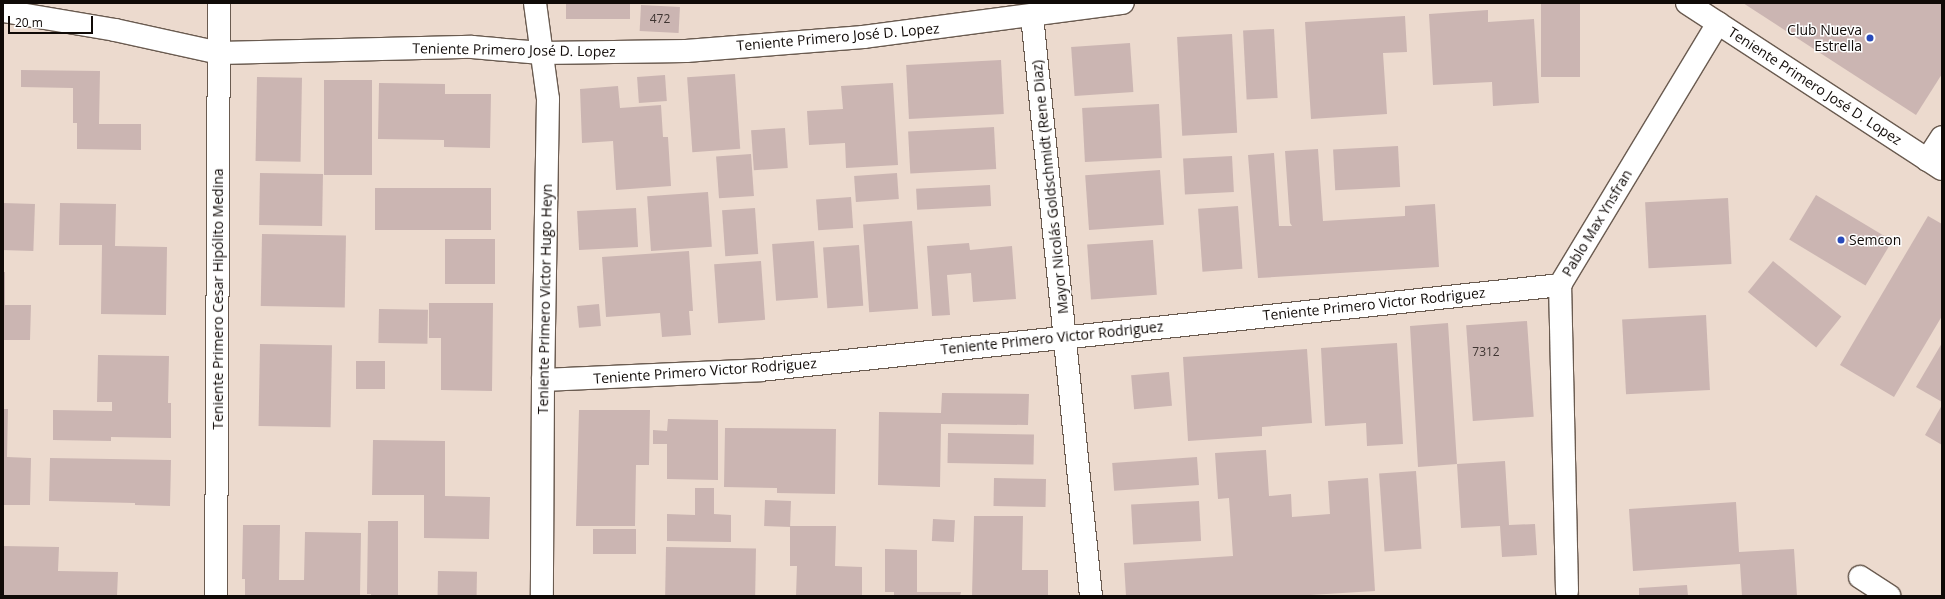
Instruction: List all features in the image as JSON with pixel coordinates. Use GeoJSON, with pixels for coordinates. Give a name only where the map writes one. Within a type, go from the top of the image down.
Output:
{"type":"FeatureCollection","features":[{"type":"Feature","properties":{"kind":"street","name":"Teniente Primero Cesar Hipólito Medina"},"geometry":{"type":"LineString","coordinates":[[216,596],[220,53],[219,3]]}},
{"type":"Feature","properties":{"kind":"street","name":"Teniente Primero Victor Hugo Heyn"},"geometry":{"type":"LineString","coordinates":[[535,3],[548,99],[543,380],[542,596]]}},
{"type":"Feature","properties":{"kind":"street","name":"Teniente Primero José D. Lopez"},"geometry":{"type":"LineString","coordinates":[[3,11],[115,30],[220,53],[472,47],[541,53],[709,49],[862,37],[1123,3]]}},
{"type":"Feature","properties":{"kind":"street","name":"Teniente Primero José D. Lopez"},"geometry":{"type":"LineString","coordinates":[[1687,3],[1935,165]]}},
{"type":"Feature","properties":{"kind":"street","name":"Mayor Nicolás Goldschmidt (Rene Diaz)"},"geometry":{"type":"LineString","coordinates":[[1032,16],[1091,596]]}},
{"type":"Feature","properties":{"kind":"street","name":"Pablo Max Ynsfran"},"geometry":{"type":"LineString","coordinates":[[1567,594],[1560,284],[1718,23]]}},
{"type":"Feature","properties":{"kind":"street"},"geometry":{"type":"LineString","coordinates":[[1935,165],[1942,137]]}},
{"type":"Feature","properties":{"kind":"street","name":"Teniente Primero Victor Rodriguez"},"geometry":{"type":"LineString","coordinates":[[543,380],[760,370],[1560,284]]}},
{"type":"Feature","properties":{"kind":"street"},"geometry":{"type":"LineString","coordinates":[[1860,577],[1888,596]]}},
{"type":"Feature","properties":{"kind":"building"},"geometry":{"type":"Polygon","coordinates":[[[566,3],[630,3],[630,19],[566,19],[566,3]]]}},
{"type":"Feature","properties":{"kind":"building"},"geometry":{"type":"Polygon","coordinates":[[[1541,3],[1580,3],[1580,77],[1541,77],[1541,3]]]}},
{"type":"Feature","properties":{"kind":"building","name":"Club Nueva Estrella"},"geometry":{"type":"Polygon","coordinates":[[[1743,3],[1942,3],[1942,74],[1916,115],[1743,3]]]}},
{"type":"Feature","properties":{"kind":"building"},"geometry":{"type":"Polygon","coordinates":[[[641,5],[680,7],[679,33],[640,31],[641,5]]]}},
{"type":"Feature","properties":{"kind":"building"},"geometry":{"type":"Polygon","coordinates":[[[1488,10],[1488,22],[1534,19],[1539,103],[1493,106],[1492,82],[1433,85],[1429,14],[1488,10]]]}},
{"type":"Feature","properties":{"kind":"building"},"geometry":{"type":"Polygon","coordinates":[[[1405,16],[1407,52],[1383,53],[1387,114],[1311,119],[1305,22],[1405,16]]]}},
{"type":"Feature","properties":{"kind":"building"},"geometry":{"type":"Polygon","coordinates":[[[1274,29],[1278,98],[1247,100],[1243,31],[1274,29]]]}},
{"type":"Feature","properties":{"kind":"building"},"geometry":{"type":"Polygon","coordinates":[[[1232,34],[1237,133],[1182,136],[1177,37],[1232,34]]]}},
{"type":"Feature","properties":{"kind":"building"},"geometry":{"type":"Polygon","coordinates":[[[1130,43],[1133,92],[1075,96],[1071,47],[1130,43]]]}},
{"type":"Feature","properties":{"kind":"building"},"geometry":{"type":"Polygon","coordinates":[[[1001,60],[1004,114],[909,119],[906,65],[1001,60]]]}},
{"type":"Feature","properties":{"kind":"building"},"geometry":{"type":"Polygon","coordinates":[[[21,70],[100,71],[99,124],[141,124],[141,150],[77,149],[77,123],[73,123],[73,88],[21,87],[21,70]]]}},
{"type":"Feature","properties":{"kind":"building"},"geometry":{"type":"Polygon","coordinates":[[[735,74],[740,149],[692,152],[687,77],[735,74]]]}},
{"type":"Feature","properties":{"kind":"building"},"geometry":{"type":"Polygon","coordinates":[[[665,75],[667,101],[639,103],[637,77],[665,75]]]}},
{"type":"Feature","properties":{"kind":"building"},"geometry":{"type":"Polygon","coordinates":[[[257,77],[302,78],[301,162],[256,161],[257,77]]]}},
{"type":"Feature","properties":{"kind":"building"},"geometry":{"type":"Polygon","coordinates":[[[324,80],[372,80],[372,175],[324,175],[324,80]]]}},
{"type":"Feature","properties":{"kind":"building"},"geometry":{"type":"Polygon","coordinates":[[[379,83],[445,84],[445,94],[491,94],[490,148],[444,147],[444,140],[378,139],[379,83]]]}},
{"type":"Feature","properties":{"kind":"building"},"geometry":{"type":"Polygon","coordinates":[[[893,83],[898,165],[846,168],[845,143],[809,145],[807,111],[843,109],[841,86],[893,83]]]}},
{"type":"Feature","properties":{"kind":"building"},"geometry":{"type":"Polygon","coordinates":[[[618,86],[620,108],[661,105],[663,137],[668,137],[671,186],[616,190],[613,141],[582,143],[580,89],[618,86]]]}},
{"type":"Feature","properties":{"kind":"building"},"geometry":{"type":"Polygon","coordinates":[[[1159,104],[1162,158],[1085,162],[1082,108],[1159,104]]]}},
{"type":"Feature","properties":{"kind":"building"},"geometry":{"type":"Polygon","coordinates":[[[994,127],[996,169],[910,173],[908,132],[994,127]]]}},
{"type":"Feature","properties":{"kind":"building"},"geometry":{"type":"Polygon","coordinates":[[[785,128],[788,168],[754,170],[751,130],[785,128]]]}},
{"type":"Feature","properties":{"kind":"building"},"geometry":{"type":"Polygon","coordinates":[[[1398,146],[1400,187],[1335,190],[1333,149],[1398,146]]]}},
{"type":"Feature","properties":{"kind":"building"},"geometry":{"type":"Polygon","coordinates":[[[1318,149],[1323,221],[1405,216],[1405,206],[1435,204],[1439,267],[1258,278],[1248,155],[1274,153],[1279,226],[1292,226],[1290,223],[1285,151],[1318,149]]]}},
{"type":"Feature","properties":{"kind":"building"},"geometry":{"type":"Polygon","coordinates":[[[751,154],[754,196],[719,198],[716,156],[751,154]]]}},
{"type":"Feature","properties":{"kind":"building"},"geometry":{"type":"Polygon","coordinates":[[[1232,156],[1234,192],[1185,195],[1183,159],[1232,156]]]}},
{"type":"Feature","properties":{"kind":"building"},"geometry":{"type":"Polygon","coordinates":[[[1160,170],[1164,225],[1089,230],[1085,175],[1160,170]]]}},
{"type":"Feature","properties":{"kind":"building"},"geometry":{"type":"Polygon","coordinates":[[[260,173],[323,174],[322,226],[259,225],[260,173]]]}},
{"type":"Feature","properties":{"kind":"building"},"geometry":{"type":"Polygon","coordinates":[[[897,173],[899,199],[856,202],[854,176],[897,173]]]}},
{"type":"Feature","properties":{"kind":"building"},"geometry":{"type":"Polygon","coordinates":[[[990,185],[991,206],[917,210],[916,189],[990,185]]]}},
{"type":"Feature","properties":{"kind":"building"},"geometry":{"type":"Polygon","coordinates":[[[375,188],[491,188],[491,230],[375,230],[375,188]]]}},
{"type":"Feature","properties":{"kind":"building"},"geometry":{"type":"Polygon","coordinates":[[[708,192],[712,247],[651,251],[647,196],[708,192]]]}},
{"type":"Feature","properties":{"kind":"building","name":"Semcon"},"geometry":{"type":"Polygon","coordinates":[[[1816,195],[1892,241],[1866,285],[1789,240],[1816,195]]]}},
{"type":"Feature","properties":{"kind":"building"},"geometry":{"type":"Polygon","coordinates":[[[851,197],[853,228],[818,230],[816,199],[851,197]]]}},
{"type":"Feature","properties":{"kind":"building"},"geometry":{"type":"Polygon","coordinates":[[[1728,198],[1731,264],[1649,268],[1645,202],[1728,198]]]}},
{"type":"Feature","properties":{"kind":"building"},"geometry":{"type":"Polygon","coordinates":[[[3,203],[35,204],[33,251],[3,250],[3,203]]]}},
{"type":"Feature","properties":{"kind":"building"},"geometry":{"type":"Polygon","coordinates":[[[60,203],[116,204],[115,246],[167,247],[166,315],[101,314],[102,245],[59,245],[60,203]]]}},
{"type":"Feature","properties":{"kind":"building"},"geometry":{"type":"Polygon","coordinates":[[[1238,206],[1242,269],[1202,272],[1198,209],[1238,206]]]}},
{"type":"Feature","properties":{"kind":"building"},"geometry":{"type":"Polygon","coordinates":[[[636,208],[638,247],[579,250],[577,211],[636,208]]]}},
{"type":"Feature","properties":{"kind":"building"},"geometry":{"type":"Polygon","coordinates":[[[755,208],[758,254],[725,256],[722,210],[755,208]]]}},
{"type":"Feature","properties":{"kind":"building"},"geometry":{"type":"Polygon","coordinates":[[[1928,216],[1942,224],[1942,316],[1894,397],[1840,365],[1928,216]]]}},
{"type":"Feature","properties":{"kind":"building"},"geometry":{"type":"Polygon","coordinates":[[[912,221],[918,309],[869,312],[863,224],[912,221]]]}},
{"type":"Feature","properties":{"kind":"building"},"geometry":{"type":"Polygon","coordinates":[[[262,234],[346,235],[345,307],[261,306],[262,234]]]}},
{"type":"Feature","properties":{"kind":"building"},"geometry":{"type":"Polygon","coordinates":[[[445,239],[495,239],[495,284],[445,284],[445,239]]]}},
{"type":"Feature","properties":{"kind":"building"},"geometry":{"type":"Polygon","coordinates":[[[1153,240],[1157,295],[1091,299],[1087,245],[1153,240]]]}},
{"type":"Feature","properties":{"kind":"building"},"geometry":{"type":"Polygon","coordinates":[[[814,241],[818,298],[776,301],[772,244],[814,241]]]}},
{"type":"Feature","properties":{"kind":"building"},"geometry":{"type":"Polygon","coordinates":[[[969,243],[970,250],[1012,246],[1016,299],[973,302],[971,273],[947,275],[950,315],[932,316],[927,246],[969,243]]]}},
{"type":"Feature","properties":{"kind":"building"},"geometry":{"type":"Polygon","coordinates":[[[859,245],[863,306],[827,308],[823,248],[859,245]]]}},
{"type":"Feature","properties":{"kind":"building"},"geometry":{"type":"Polygon","coordinates":[[[689,251],[693,311],[689,311],[691,335],[662,337],[660,313],[606,317],[602,257],[689,251]]]}},
{"type":"Feature","properties":{"kind":"building"},"geometry":{"type":"Polygon","coordinates":[[[761,261],[765,320],[718,323],[714,264],[761,261]]]}},
{"type":"Feature","properties":{"kind":"building"},"geometry":{"type":"Polygon","coordinates":[[[1773,261],[1841,316],[1816,347],[1748,292],[1773,261]]]}},
{"type":"Feature","properties":{"kind":"building"},"geometry":{"type":"Polygon","coordinates":[[[3,272],[5,272],[5,305],[31,305],[30,340],[3,340],[3,272]]]}},
{"type":"Feature","properties":{"kind":"building"},"geometry":{"type":"Polygon","coordinates":[[[429,303],[493,303],[492,391],[441,390],[441,338],[429,338],[429,303]]]}},
{"type":"Feature","properties":{"kind":"building"},"geometry":{"type":"Polygon","coordinates":[[[599,304],[601,326],[579,328],[577,306],[599,304]]]}},
{"type":"Feature","properties":{"kind":"building"},"geometry":{"type":"Polygon","coordinates":[[[379,309],[428,310],[427,344],[378,343],[379,309]]]}},
{"type":"Feature","properties":{"kind":"building"},"geometry":{"type":"Polygon","coordinates":[[[1706,315],[1710,390],[1626,394],[1622,319],[1706,315]]]}},
{"type":"Feature","properties":{"kind":"building"},"geometry":{"type":"Polygon","coordinates":[[[1527,321],[1534,417],[1473,421],[1466,325],[1527,321]]]}},
{"type":"Feature","properties":{"kind":"building"},"geometry":{"type":"Polygon","coordinates":[[[1448,323],[1457,464],[1418,467],[1410,326],[1448,323]]]}},
{"type":"Feature","properties":{"kind":"building"},"geometry":{"type":"Polygon","coordinates":[[[1397,343],[1403,444],[1367,446],[1366,423],[1325,426],[1321,348],[1397,343]]]}},
{"type":"Feature","properties":{"kind":"building"},"geometry":{"type":"Polygon","coordinates":[[[1942,343],[1942,402],[1916,387],[1942,343]]]}},
{"type":"Feature","properties":{"kind":"building"},"geometry":{"type":"Polygon","coordinates":[[[260,344],[332,345],[331,427],[259,426],[260,344]]]}},
{"type":"Feature","properties":{"kind":"building"},"geometry":{"type":"Polygon","coordinates":[[[1307,349],[1312,423],[1262,427],[1262,436],[1188,441],[1183,357],[1307,349]]]}},
{"type":"Feature","properties":{"kind":"building"},"geometry":{"type":"Polygon","coordinates":[[[98,355],[169,356],[168,403],[171,403],[171,438],[111,437],[111,441],[53,440],[53,410],[112,411],[112,402],[97,402],[98,355]]]}},
{"type":"Feature","properties":{"kind":"building"},"geometry":{"type":"Polygon","coordinates":[[[356,361],[385,361],[385,389],[356,389],[356,361]]]}},
{"type":"Feature","properties":{"kind":"building"},"geometry":{"type":"Polygon","coordinates":[[[1169,372],[1172,406],[1134,409],[1131,375],[1169,372]]]}},
{"type":"Feature","properties":{"kind":"building"},"geometry":{"type":"Polygon","coordinates":[[[942,393],[1029,394],[1028,425],[941,424],[940,487],[878,485],[879,412],[941,413],[942,393]]]}},
{"type":"Feature","properties":{"kind":"building"},"geometry":{"type":"Polygon","coordinates":[[[1942,405],[1942,445],[1925,435],[1942,405]]]}},
{"type":"Feature","properties":{"kind":"building"},"geometry":{"type":"Polygon","coordinates":[[[3,409],[8,409],[7,457],[31,458],[30,505],[3,505],[3,409]]]}},
{"type":"Feature","properties":{"kind":"building"},"geometry":{"type":"Polygon","coordinates":[[[579,410],[650,410],[649,465],[636,465],[635,526],[576,526],[579,410]]]}},
{"type":"Feature","properties":{"kind":"building"},"geometry":{"type":"Polygon","coordinates":[[[668,419],[718,420],[718,480],[667,479],[667,444],[653,444],[653,430],[667,431],[668,419]]]}},
{"type":"Feature","properties":{"kind":"building"},"geometry":{"type":"Polygon","coordinates":[[[725,428],[836,429],[835,494],[777,493],[777,488],[724,487],[725,428]]]}},
{"type":"Feature","properties":{"kind":"building"},"geometry":{"type":"Polygon","coordinates":[[[948,433],[1034,435],[1033,464],[947,463],[948,433]]]}},
{"type":"Feature","properties":{"kind":"building"},"geometry":{"type":"Polygon","coordinates":[[[373,440],[445,441],[445,496],[490,497],[489,539],[424,538],[424,495],[372,495],[373,440]]]}},
{"type":"Feature","properties":{"kind":"building"},"geometry":{"type":"Polygon","coordinates":[[[1266,450],[1269,496],[1291,494],[1292,517],[1330,514],[1328,481],[1368,478],[1375,591],[1294,596],[1126,596],[1124,563],[1233,556],[1229,498],[1218,499],[1215,453],[1266,450]]]}},
{"type":"Feature","properties":{"kind":"building"},"geometry":{"type":"Polygon","coordinates":[[[1197,457],[1199,485],[1114,491],[1112,463],[1197,457]]]}},
{"type":"Feature","properties":{"kind":"building"},"geometry":{"type":"Polygon","coordinates":[[[50,458],[171,460],[170,506],[135,505],[135,503],[49,501],[50,458]]]}},
{"type":"Feature","properties":{"kind":"building"},"geometry":{"type":"Polygon","coordinates":[[[1505,461],[1509,525],[1535,524],[1537,555],[1502,557],[1500,526],[1461,528],[1457,464],[1505,461]]]}},
{"type":"Feature","properties":{"kind":"building"},"geometry":{"type":"Polygon","coordinates":[[[1416,471],[1421,549],[1385,551],[1379,474],[1416,471]]]}},
{"type":"Feature","properties":{"kind":"building"},"geometry":{"type":"Polygon","coordinates":[[[994,478],[1046,479],[1046,507],[994,506],[994,478]]]}},
{"type":"Feature","properties":{"kind":"building"},"geometry":{"type":"Polygon","coordinates":[[[695,488],[714,488],[714,514],[731,515],[731,542],[667,541],[667,514],[695,515],[695,488]]]}},
{"type":"Feature","properties":{"kind":"building"},"geometry":{"type":"Polygon","coordinates":[[[765,500],[791,501],[790,527],[764,526],[765,500]]]}},
{"type":"Feature","properties":{"kind":"building"},"geometry":{"type":"Polygon","coordinates":[[[1199,501],[1201,541],[1133,545],[1131,505],[1199,501]]]}},
{"type":"Feature","properties":{"kind":"building"},"geometry":{"type":"Polygon","coordinates":[[[1736,502],[1739,552],[1794,549],[1797,596],[1742,596],[1740,564],[1633,571],[1629,509],[1736,502]]]}},
{"type":"Feature","properties":{"kind":"building"},"geometry":{"type":"Polygon","coordinates":[[[974,516],[1023,516],[1022,570],[1048,570],[1048,596],[972,596],[974,516]]]}},
{"type":"Feature","properties":{"kind":"building"},"geometry":{"type":"Polygon","coordinates":[[[933,519],[955,520],[954,542],[932,541],[933,519]]]}},
{"type":"Feature","properties":{"kind":"building"},"geometry":{"type":"Polygon","coordinates":[[[368,521],[398,521],[398,595],[425,596],[371,596],[371,594],[367,594],[368,521]]]}},
{"type":"Feature","properties":{"kind":"building"},"geometry":{"type":"Polygon","coordinates":[[[243,525],[280,525],[279,580],[304,580],[305,532],[361,533],[360,596],[245,596],[245,579],[242,579],[243,525]]]}},
{"type":"Feature","properties":{"kind":"building"},"geometry":{"type":"Polygon","coordinates":[[[790,526],[836,526],[835,566],[862,567],[862,596],[796,596],[797,566],[790,566],[790,526]]]}},
{"type":"Feature","properties":{"kind":"building"},"geometry":{"type":"Polygon","coordinates":[[[593,529],[636,529],[636,554],[593,554],[593,529]]]}},
{"type":"Feature","properties":{"kind":"building"},"geometry":{"type":"Polygon","coordinates":[[[3,546],[59,547],[58,571],[118,572],[117,596],[3,596],[3,546]]]}},
{"type":"Feature","properties":{"kind":"building"},"geometry":{"type":"Polygon","coordinates":[[[666,547],[756,549],[755,596],[665,596],[666,547]]]}},
{"type":"Feature","properties":{"kind":"building"},"geometry":{"type":"Polygon","coordinates":[[[885,549],[917,550],[917,592],[961,592],[960,596],[894,596],[894,592],[885,592],[885,549]]]}},
{"type":"Feature","properties":{"kind":"building"},"geometry":{"type":"Polygon","coordinates":[[[438,571],[477,572],[477,596],[438,596],[438,571]]]}},
{"type":"Feature","properties":{"kind":"building"},"geometry":{"type":"Polygon","coordinates":[[[1687,585],[1688,596],[1639,596],[1639,588],[1687,585]]]}},
{"type":"Feature","properties":{"kind":"place","name":"Club Nueva Estrella"},"geometry":{"type":"Point","coordinates":[1870,38]}},
{"type":"Feature","properties":{"kind":"place","name":"Semcon"},"geometry":{"type":"Point","coordinates":[1841,240]}}]}
